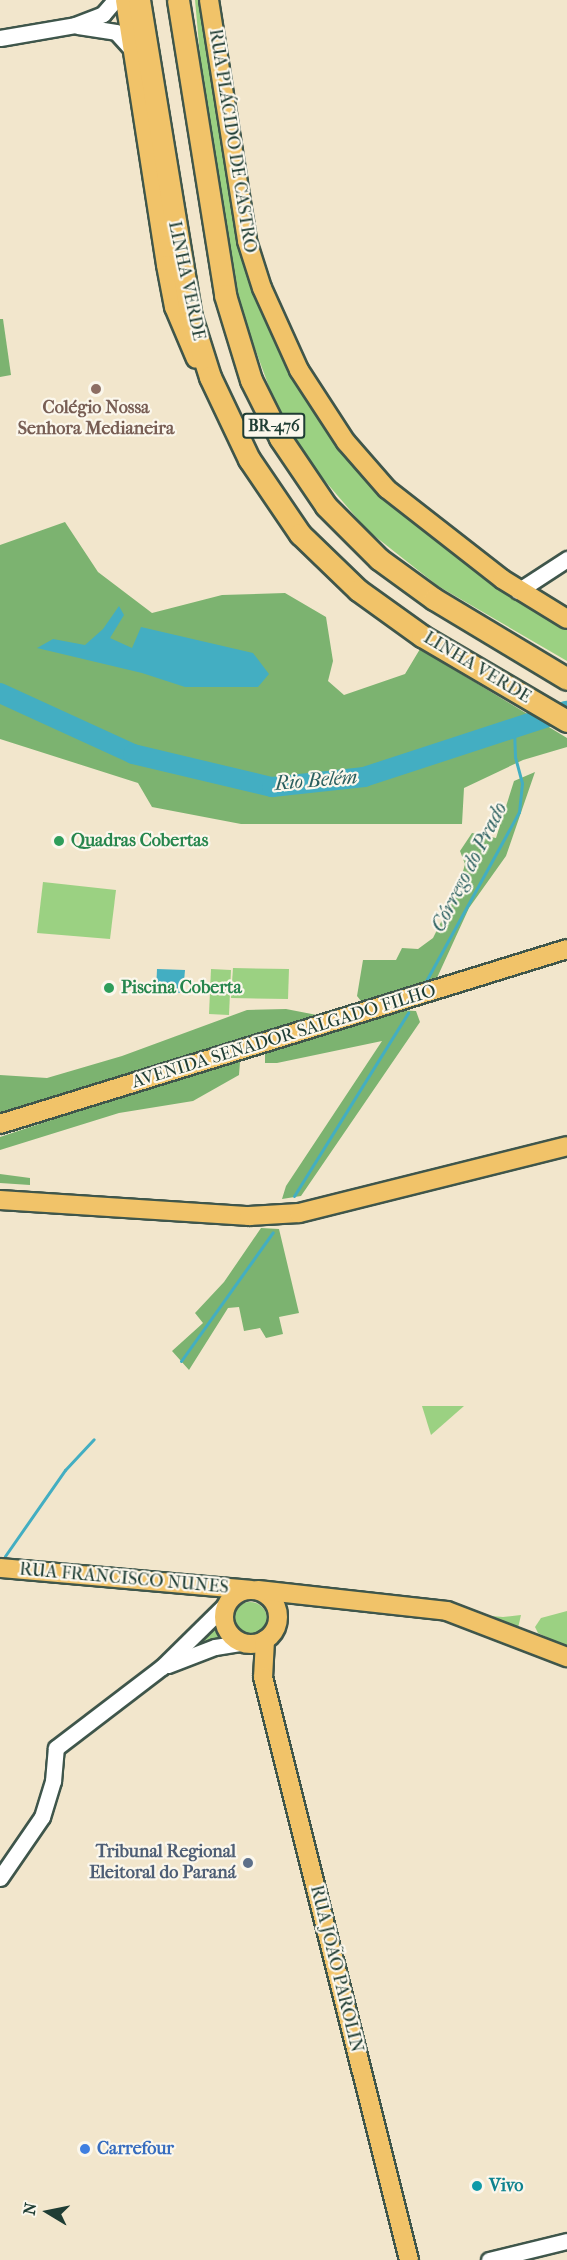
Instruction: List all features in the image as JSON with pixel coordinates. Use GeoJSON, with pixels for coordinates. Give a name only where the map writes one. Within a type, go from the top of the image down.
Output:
{"type":"FeatureCollection","features":[{"type":"Feature","properties":{"kind":"highway","name":"LINHA VERDE"},"geometry":{"type":"LineString","coordinates":[[139,0],[185,294],[198,345],[225,413],[284,514],[339,574],[422,636],[567,721]]}},
{"type":"Feature","properties":{"kind":"highway","name":"LINHA VERDE"},"geometry":{"type":"LineString","coordinates":[[178,0],[230,318],[251,380],[291,456],[331,512],[379,559],[434,599],[567,679]]}},
{"type":"Feature","properties":{"kind":"highway"},"geometry":{"type":"LineString","coordinates":[[184,44],[186,0]]}},
{"type":"Feature","properties":{"kind":"main road"},"geometry":{"type":"LineString","coordinates":[[125,0],[174,307],[225,413]]}},
{"type":"Feature","properties":{"kind":"main road","name":"RUA PLÁCIDO DE CASTRO"},"geometry":{"type":"LineString","coordinates":[[209,0],[247,241],[262,288],[295,363],[346,442],[387,489],[518,591],[567,619]]}},
{"type":"Feature","properties":{"kind":"main road","name":"AVENIDA SENADOR SALGADO FILHO"},"geometry":{"type":"LineString","coordinates":[[0,1124],[567,949]]}},
{"type":"Feature","properties":{"kind":"main road"},"geometry":{"type":"LineString","coordinates":[[0,1200],[249,1216],[299,1213],[567,1146]]}},
{"type":"Feature","properties":{"kind":"main road","name":"RUA FRANCISCO NUNES"},"geometry":{"type":"LineString","coordinates":[[0,1568],[420,1606],[447,1611],[567,1657]]}},
{"type":"Feature","properties":{"kind":"main road"},"geometry":{"type":"LineString","coordinates":[[253,1590],[273,1600],[277,1609],[277,1626],[266,1640],[240,1642],[224,1623],[226,1604],[240,1592],[253,1590]]}},
{"type":"Feature","properties":{"kind":"main road","name":"RUA JOÃO PAROLIN"},"geometry":{"type":"LineString","coordinates":[[263,1677],[266,1640]]}},
{"type":"Feature","properties":{"kind":"main road","name":"RUA JOÃO PAROLIN"},"geometry":{"type":"LineString","coordinates":[[240,1642],[254,1657],[263,1677],[409,2260]]}},
{"type":"Feature","properties":{"kind":"street"},"geometry":{"type":"LineString","coordinates":[[0,38],[75,25],[103,14],[115,0]]}},
{"type":"Feature","properties":{"kind":"street"},"geometry":{"type":"LineString","coordinates":[[75,25],[116,32],[133,53]]}},
{"type":"Feature","properties":{"kind":"street"},"geometry":{"type":"LineString","coordinates":[[518,591],[567,559]]}},
{"type":"Feature","properties":{"kind":"street"},"geometry":{"type":"LineString","coordinates":[[0,1878],[42,1817],[53,1781],[56,1748],[162,1667],[226,1604]]}},
{"type":"Feature","properties":{"kind":"street"},"geometry":{"type":"LineString","coordinates":[[162,1667],[215,1647],[240,1642]]}},
{"type":"Feature","properties":{"kind":"street"},"geometry":{"type":"LineString","coordinates":[[489,2260],[567,2241]]}},
{"type":"Feature","properties":{"kind":"green space"},"geometry":{"type":"Polygon","coordinates":[[[195,0],[204,0],[230,194],[246,266],[260,306],[297,382],[349,459],[370,483],[486,577],[567,626],[567,661],[438,586],[367,530],[314,468],[276,406],[241,310],[202,78],[195,0]]]}},
{"type":"Feature","properties":{"kind":"green space"},"geometry":{"type":"Polygon","coordinates":[[[0,319],[3,319],[11,375],[0,377],[0,319]]]}},
{"type":"Feature","properties":{"kind":"green space"},"geometry":{"type":"Polygon","coordinates":[[[65,522],[98,572],[152,613],[222,595],[285,593],[326,617],[333,661],[328,681],[344,695],[405,674],[420,649],[567,738],[567,747],[523,760],[464,788],[462,824],[241,824],[152,807],[138,783],[0,739],[0,545],[65,522]]]}},
{"type":"Feature","properties":{"kind":"green space"},"geometry":{"type":"Polygon","coordinates":[[[535,772],[506,856],[469,908],[436,980],[361,1001],[357,996],[363,960],[396,960],[402,948],[418,949],[433,938],[459,886],[465,864],[460,851],[472,833],[496,838],[514,781],[535,772]]]}},
{"type":"Feature","properties":{"kind":"green space"},"geometry":{"type":"Polygon","coordinates":[[[43,882],[116,890],[110,939],[37,933],[43,882]]]}},
{"type":"Feature","properties":{"kind":"green space"},"geometry":{"type":"Polygon","coordinates":[[[233,968],[289,969],[288,999],[231,998],[233,968]]]}},
{"type":"Feature","properties":{"kind":"green space"},"geometry":{"type":"Polygon","coordinates":[[[211,969],[231,970],[229,1015],[209,1014],[211,969]]]}},
{"type":"Feature","properties":{"kind":"green space"},"geometry":{"type":"Polygon","coordinates":[[[286,1009],[322,1016],[0,1115],[0,1075],[47,1078],[122,1056],[247,1010],[286,1009]]]}},
{"type":"Feature","properties":{"kind":"green space"},"geometry":{"type":"Polygon","coordinates":[[[397,1010],[416,1011],[420,1022],[301,1196],[282,1199],[286,1186],[382,1041],[277,1063],[265,1063],[265,1050],[397,1010]]]}},
{"type":"Feature","properties":{"kind":"green space"},"geometry":{"type":"Polygon","coordinates":[[[229,1061],[240,1062],[239,1075],[193,1101],[119,1113],[0,1150],[0,1137],[229,1061]]]}},
{"type":"Feature","properties":{"kind":"green space"},"geometry":{"type":"Polygon","coordinates":[[[0,1174],[30,1178],[30,1185],[0,1183],[0,1174]]]}},
{"type":"Feature","properties":{"kind":"green space"},"geometry":{"type":"Polygon","coordinates":[[[261,1228],[279,1229],[299,1313],[279,1317],[283,1334],[266,1338],[260,1328],[244,1331],[239,1307],[228,1308],[189,1370],[172,1351],[203,1323],[195,1313],[224,1282],[261,1228]]]}},
{"type":"Feature","properties":{"kind":"green space"},"geometry":{"type":"Polygon","coordinates":[[[422,1406],[464,1406],[431,1435],[422,1406]]]}},
{"type":"Feature","properties":{"kind":"green space"},"geometry":{"type":"Polygon","coordinates":[[[250,1602],[262,1607],[267,1619],[262,1631],[250,1636],[238,1631],[233,1619],[238,1607],[250,1602]]]}},
{"type":"Feature","properties":{"kind":"green space"},"geometry":{"type":"Polygon","coordinates":[[[567,1611],[567,1647],[538,1633],[535,1627],[541,1618],[567,1611]]]}},
{"type":"Feature","properties":{"kind":"green space"},"geometry":{"type":"Polygon","coordinates":[[[521,1615],[518,1628],[491,1616],[503,1617],[521,1615]]]}},
{"type":"Feature","properties":{"kind":"green space"},"geometry":{"type":"Polygon","coordinates":[[[220,1621],[227,1640],[181,1655],[220,1621]]]}},
{"type":"Feature","properties":{"kind":"water"},"geometry":{"type":"Polygon","coordinates":[[[119,606],[124,615],[110,638],[132,648],[141,627],[253,653],[269,674],[258,687],[185,687],[142,673],[37,648],[53,639],[85,645],[103,629],[119,606]]]}},
{"type":"Feature","properties":{"kind":"water"},"geometry":{"type":"Polygon","coordinates":[[[157,969],[185,970],[183,993],[156,992],[157,969]]]}},
{"type":"Feature","properties":{"kind":"waterway","name":"Rio Belém"},"geometry":{"type":"LineString","coordinates":[[0,693],[133,754],[272,787],[364,777],[566,711]]}},
{"type":"Feature","properties":{"kind":"waterway","name":"Córrego do Prado"},"geometry":{"type":"LineString","coordinates":[[426,981],[519,812],[522,783],[515,757],[514,727]]}},
{"type":"Feature","properties":{"kind":"waterway","name":"Córrego do Prado"},"geometry":{"type":"LineString","coordinates":[[294,1196],[408,1013]]}},
{"type":"Feature","properties":{"kind":"waterway","name":"Córrego do Prado"},"geometry":{"type":"LineString","coordinates":[[181,1361],[273,1232]]}},
{"type":"Feature","properties":{"kind":"waterway","name":"Córrego do Prado"},"geometry":{"type":"LineString","coordinates":[[5,1556],[65,1470],[94,1439]]}},
{"type":"Feature","properties":{"kind":"place","name":"Colégio Nossa Senhora Medianeira"},"geometry":{"type":"Point","coordinates":[96,389]}},
{"type":"Feature","properties":{"kind":"place","name":"Quadras Cobertas"},"geometry":{"type":"Point","coordinates":[59,841]}},
{"type":"Feature","properties":{"kind":"place","name":"Piscina Coberta"},"geometry":{"type":"Point","coordinates":[109,988]}},
{"type":"Feature","properties":{"kind":"place","name":"Tribunal Regional Eleitoral do Paraná"},"geometry":{"type":"Point","coordinates":[248,1863]}},
{"type":"Feature","properties":{"kind":"place","name":"Carrefour"},"geometry":{"type":"Point","coordinates":[85,2149]}},
{"type":"Feature","properties":{"kind":"place","name":"Vivo"},"geometry":{"type":"Point","coordinates":[477,2186]}}]}
